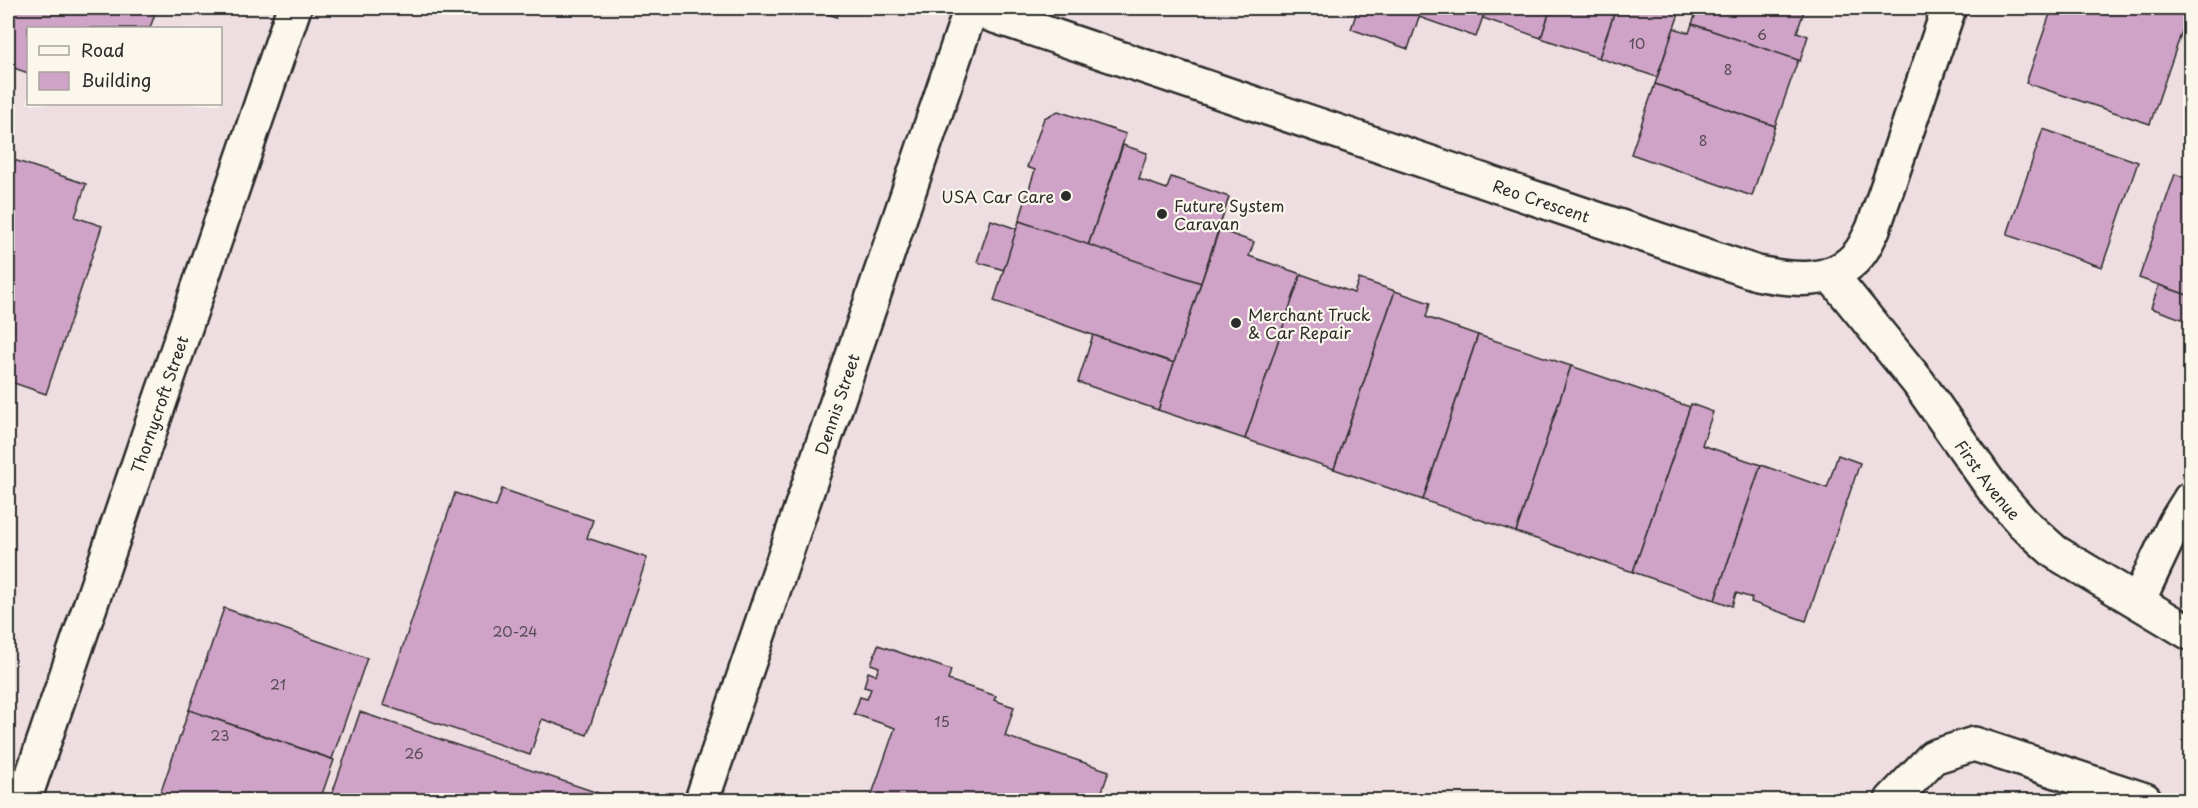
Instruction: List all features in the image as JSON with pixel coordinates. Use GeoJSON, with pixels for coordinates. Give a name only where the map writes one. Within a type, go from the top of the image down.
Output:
{"type":"FeatureCollection","features":[{"type":"Feature","properties":{"kind":"street","name":"Thornycroft Street"},"geometry":{"type":"LineString","coordinates":[[24,801],[294,8]]}},
{"type":"Feature","properties":{"kind":"street","name":"Reo Crescent"},"geometry":{"type":"LineString","coordinates":[[971,8],[1757,273],[1784,279],[1808,279],[1831,275],[1845,268],[1860,254],[1873,229],[1948,8]]}},
{"type":"Feature","properties":{"kind":"street","name":"Dennis Street"},"geometry":{"type":"LineString","coordinates":[[702,801],[971,8]]}},
{"type":"Feature","properties":{"kind":"street","name":"First Avenue"},"geometry":{"type":"LineString","coordinates":[[1831,275],[1918,382],[1994,490],[2023,523],[2055,552],[2190,633]]}},
{"type":"Feature","properties":{"kind":"street"},"geometry":{"type":"LineString","coordinates":[[2138,601],[2175,523],[2190,499]]}},
{"type":"Feature","properties":{"kind":"street"},"geometry":{"type":"LineString","coordinates":[[1892,801],[1933,757],[1974,744],[2145,801]]}},
{"type":"Feature","properties":{"kind":"shaded area"},"geometry":{"type":"Polygon","coordinates":[[[8,8],[2190,8],[2190,800],[8,800],[8,8]]]}},
{"type":"Feature","properties":{"kind":"building"},"geometry":{"type":"Polygon","coordinates":[[[8,8],[157,8],[150,27],[27,27],[27,73],[8,66],[8,8]]]}},
{"type":"Feature","properties":{"kind":"building"},"geometry":{"type":"Polygon","coordinates":[[[810,8],[840,8],[837,17],[810,8]]]}},
{"type":"Feature","properties":{"kind":"building"},"geometry":{"type":"Polygon","coordinates":[[[1358,8],[1486,8],[1476,37],[1419,17],[1408,49],[1351,29],[1358,8]]]}},
{"type":"Feature","properties":{"kind":"building"},"geometry":{"type":"Polygon","coordinates":[[[1486,8],[1551,8],[1541,38],[1483,18],[1486,8]]]}},
{"type":"Feature","properties":{"kind":"building"},"geometry":{"type":"Polygon","coordinates":[[[1551,8],[1616,8],[1599,58],[1541,38],[1551,8]]]}},
{"type":"Feature","properties":{"kind":"building"},"geometry":{"type":"Polygon","coordinates":[[[1616,8],[1681,8],[1657,77],[1599,58],[1616,8]]]}},
{"type":"Feature","properties":{"kind":"building"},"geometry":{"type":"Polygon","coordinates":[[[1698,8],[1805,8],[1797,32],[1808,36],[1800,61],[1692,24],[1698,8]]]}},
{"type":"Feature","properties":{"kind":"building"},"geometry":{"type":"Polygon","coordinates":[[[2052,8],[2190,8],[2150,124],[2026,83],[2052,8]]]}},
{"type":"Feature","properties":{"kind":"building"},"geometry":{"type":"Polygon","coordinates":[[[1692,24],[1798,60],[1775,126],[1655,84],[1674,28],[1689,33],[1692,24]]]}},
{"type":"Feature","properties":{"kind":"building"},"geometry":{"type":"Polygon","coordinates":[[[1655,84],[1775,126],[1752,196],[1631,154],[1655,84]]]}},
{"type":"Feature","properties":{"kind":"building","name":"USA Car Care"},"geometry":{"type":"Polygon","coordinates":[[[1058,111],[1126,134],[1088,246],[1019,221],[1035,170],[1027,167],[1044,118],[1058,111]]]}},
{"type":"Feature","properties":{"kind":"building"},"geometry":{"type":"Polygon","coordinates":[[[2043,129],[2138,162],[2102,267],[2007,235],[2043,129]]]}},
{"type":"Feature","properties":{"kind":"building","name":"Future System Caravan"},"geometry":{"type":"Polygon","coordinates":[[[1123,145],[1147,153],[1139,179],[1167,189],[1171,177],[1229,197],[1201,283],[1088,246],[1123,145]]]}},
{"type":"Feature","properties":{"kind":"building"},"geometry":{"type":"Polygon","coordinates":[[[8,158],[86,184],[75,217],[102,226],[46,394],[8,381],[8,158]]]}},
{"type":"Feature","properties":{"kind":"building"},"geometry":{"type":"Polygon","coordinates":[[[2175,174],[2190,180],[2190,296],[2139,278],[2175,174]]]}},
{"type":"Feature","properties":{"kind":"building"},"geometry":{"type":"Polygon","coordinates":[[[991,220],[1017,229],[1004,270],[977,262],[991,220]]]}},
{"type":"Feature","properties":{"kind":"building"},"geometry":{"type":"Polygon","coordinates":[[[1019,221],[1201,283],[1174,363],[994,301],[1019,221]]]}},
{"type":"Feature","properties":{"kind":"building","name":"Merchant Truck & Car Repair"},"geometry":{"type":"Polygon","coordinates":[[[1219,230],[1254,242],[1249,256],[1301,274],[1245,439],[1158,410],[1219,230]]]}},
{"type":"Feature","properties":{"kind":"building"},"geometry":{"type":"Polygon","coordinates":[[[1301,274],[1354,293],[1359,279],[1395,291],[1334,469],[1245,439],[1301,274]]]}},
{"type":"Feature","properties":{"kind":"building"},"geometry":{"type":"Polygon","coordinates":[[[2159,285],[2190,296],[2190,322],[2151,308],[2159,285]]]}},
{"type":"Feature","properties":{"kind":"building"},"geometry":{"type":"Polygon","coordinates":[[[1395,291],[1430,303],[1426,317],[1478,335],[1423,500],[1334,469],[1395,291]]]}},
{"type":"Feature","properties":{"kind":"building"},"geometry":{"type":"Polygon","coordinates":[[[1093,335],[1174,363],[1158,410],[1078,382],[1093,335]]]}},
{"type":"Feature","properties":{"kind":"building"},"geometry":{"type":"Polygon","coordinates":[[[1478,335],[1571,366],[1516,532],[1423,500],[1478,335]]]}},
{"type":"Feature","properties":{"kind":"building"},"geometry":{"type":"Polygon","coordinates":[[[1571,366],[1690,407],[1633,572],[1516,532],[1571,366]]]}},
{"type":"Feature","properties":{"kind":"building"},"geometry":{"type":"Polygon","coordinates":[[[1691,404],[1713,412],[1702,445],[1761,465],[1715,600],[1633,572],[1691,404]]]}},
{"type":"Feature","properties":{"kind":"building"},"geometry":{"type":"Polygon","coordinates":[[[1838,455],[1860,463],[1806,621],[1751,602],[1752,598],[1736,593],[1732,606],[1715,600],[1761,465],[1827,488],[1838,455]]]}},
{"type":"Feature","properties":{"kind":"building"},"geometry":{"type":"Polygon","coordinates":[[[502,489],[593,520],[587,538],[647,558],[587,735],[542,719],[530,755],[383,705],[455,493],[496,507],[502,489]]]}},
{"type":"Feature","properties":{"kind":"building"},"geometry":{"type":"Polygon","coordinates":[[[224,608],[367,658],[332,759],[189,710],[224,608]]]}},
{"type":"Feature","properties":{"kind":"building"},"geometry":{"type":"Polygon","coordinates":[[[878,645],[951,670],[948,680],[996,696],[994,700],[1014,707],[1005,736],[1109,771],[1099,800],[870,800],[895,728],[854,714],[860,697],[867,699],[871,689],[864,687],[868,672],[876,675],[879,667],[871,664],[878,645]]]}},
{"type":"Feature","properties":{"kind":"building"},"geometry":{"type":"Polygon","coordinates":[[[189,710],[334,760],[320,800],[158,800],[189,710]]]}},
{"type":"Feature","properties":{"kind":"building"},"geometry":{"type":"Polygon","coordinates":[[[360,712],[601,794],[599,800],[330,800],[360,712]]]}},
{"type":"Feature","properties":{"kind":"place","name":"USA Car Care"},"geometry":{"type":"Point","coordinates":[1066,196]}},
{"type":"Feature","properties":{"kind":"place","name":"Future System Caravan"},"geometry":{"type":"Point","coordinates":[1162,214]}},
{"type":"Feature","properties":{"kind":"place","name":"Merchant Truck & Car Repair"},"geometry":{"type":"Point","coordinates":[1236,323]}}]}
